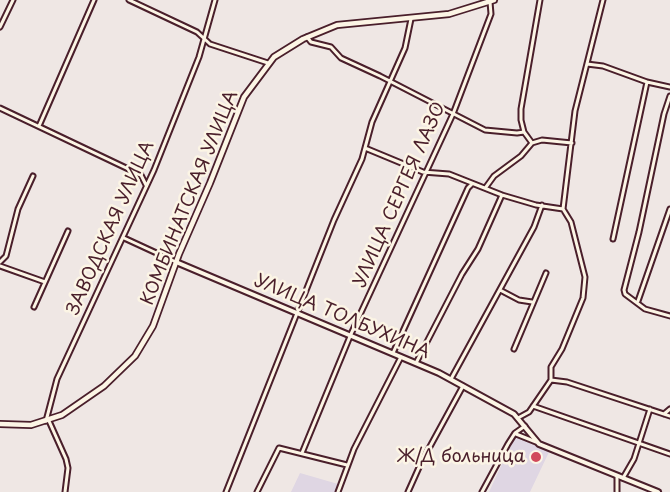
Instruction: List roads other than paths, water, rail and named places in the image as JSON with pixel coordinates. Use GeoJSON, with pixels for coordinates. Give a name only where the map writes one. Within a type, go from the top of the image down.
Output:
{"type":"FeatureCollection","features":[{"type":"Feature","properties":{"kind":"main road","name":"КОМБИНАТСКАЯ УЛИЦА"},"geometry":{"type":"LineString","coordinates":[[47,421],[104,386],[135,356],[153,326],[176,262],[244,96],[268,63],[307,36],[337,25],[449,14],[492,1]]}},
{"type":"Feature","properties":{"kind":"main road"},"geometry":{"type":"LineString","coordinates":[[0,424],[20,426],[47,421]]}},
{"type":"Feature","properties":{"kind":"street"},"geometry":{"type":"LineString","coordinates":[[0,27],[13,0]]}},
{"type":"Feature","properties":{"kind":"street"},"geometry":{"type":"LineString","coordinates":[[39,126],[94,0]]}},
{"type":"Feature","properties":{"kind":"street"},"geometry":{"type":"LineString","coordinates":[[130,0],[197,32],[217,47],[268,63]]}},
{"type":"Feature","properties":{"kind":"street","name":"ЗАВОДСКАЯ УЛИЦА"},"geometry":{"type":"LineString","coordinates":[[47,421],[57,380],[124,238],[199,57],[215,0]]}},
{"type":"Feature","properties":{"kind":"street"},"geometry":{"type":"LineString","coordinates":[[532,143],[524,132],[521,109],[540,0]]}},
{"type":"Feature","properties":{"kind":"street"},"geometry":{"type":"LineString","coordinates":[[518,418],[533,406],[551,380],[551,367],[562,349],[585,289],[585,278],[576,242],[564,209],[575,110],[603,0]]}},
{"type":"Feature","properties":{"kind":"street","name":"УЛИЦА СЕРГЕЯ ЛАЗО"},"geometry":{"type":"LineString","coordinates":[[302,453],[351,334],[453,114],[491,14],[492,1]]}},
{"type":"Feature","properties":{"kind":"street"},"geometry":{"type":"LineString","coordinates":[[226,492],[345,193],[362,159],[366,140],[405,48],[411,19]]}},
{"type":"Feature","properties":{"kind":"street"},"geometry":{"type":"LineString","coordinates":[[307,36],[311,42],[331,47],[341,58],[485,130],[513,134],[524,132]]}},
{"type":"Feature","properties":{"kind":"street"},"geometry":{"type":"LineString","coordinates":[[587,64],[604,66],[647,82],[670,87]]}},
{"type":"Feature","properties":{"kind":"street"},"geometry":{"type":"LineString","coordinates":[[613,239],[647,82]]}},
{"type":"Feature","properties":{"kind":"street"},"geometry":{"type":"LineString","coordinates":[[670,96],[664,114],[639,232],[624,290],[630,298],[638,301],[645,309],[670,316]]}},
{"type":"Feature","properties":{"kind":"street"},"geometry":{"type":"LineString","coordinates":[[0,108],[142,175],[146,186]]}},
{"type":"Feature","properties":{"kind":"street"},"geometry":{"type":"LineString","coordinates":[[486,187],[494,176],[521,156],[532,143],[542,140],[572,143]]}},
{"type":"Feature","properties":{"kind":"street"},"geometry":{"type":"LineString","coordinates":[[365,148],[427,172],[449,174],[486,187],[502,195],[564,209]]}},
{"type":"Feature","properties":{"kind":"street"},"geometry":{"type":"LineString","coordinates":[[0,262],[6,256],[18,209],[33,176]]}},
{"type":"Feature","properties":{"kind":"street"},"geometry":{"type":"LineString","coordinates":[[393,352],[468,188],[473,184]]}},
{"type":"Feature","properties":{"kind":"street"},"geometry":{"type":"LineString","coordinates":[[416,363],[462,274],[478,250],[502,195]]}},
{"type":"Feature","properties":{"kind":"street"},"geometry":{"type":"LineString","coordinates":[[451,379],[534,226],[542,205]]}},
{"type":"Feature","properties":{"kind":"street"},"geometry":{"type":"LineString","coordinates":[[638,301],[670,209]]}},
{"type":"Feature","properties":{"kind":"street"},"geometry":{"type":"LineString","coordinates":[[34,307],[68,231]]}},
{"type":"Feature","properties":{"kind":"street","name":"УЛИЦА ТОЛБУХИНА"},"geometry":{"type":"LineString","coordinates":[[124,238],[176,262],[393,352],[451,379],[518,418],[536,442]]}},
{"type":"Feature","properties":{"kind":"street"},"geometry":{"type":"LineString","coordinates":[[0,266],[45,282]]}},
{"type":"Feature","properties":{"kind":"street"},"geometry":{"type":"LineString","coordinates":[[514,349],[532,302],[546,273]]}},
{"type":"Feature","properties":{"kind":"street"},"geometry":{"type":"LineString","coordinates":[[500,290],[519,300],[532,302]]}},
{"type":"Feature","properties":{"kind":"street"},"geometry":{"type":"LineString","coordinates":[[338,492],[348,465],[401,356]]}},
{"type":"Feature","properties":{"kind":"street"},"geometry":{"type":"LineString","coordinates":[[551,380],[567,382],[670,416]]}},
{"type":"Feature","properties":{"kind":"street"},"geometry":{"type":"LineString","coordinates":[[408,492],[421,463],[464,386]]}},
{"type":"Feature","properties":{"kind":"street"},"geometry":{"type":"LineString","coordinates":[[533,406],[670,454]]}},
{"type":"Feature","properties":{"kind":"street"},"geometry":{"type":"LineString","coordinates":[[623,478],[634,460],[650,409]]}},
{"type":"Feature","properties":{"kind":"street"},"geometry":{"type":"LineString","coordinates":[[664,414],[670,409]]}},
{"type":"Feature","properties":{"kind":"street"},"geometry":{"type":"LineString","coordinates":[[47,421],[66,459],[68,468],[65,492]]}},
{"type":"Feature","properties":{"kind":"street"},"geometry":{"type":"LineString","coordinates":[[482,492],[515,434],[524,426]]}},
{"type":"Feature","properties":{"kind":"street"},"geometry":{"type":"LineString","coordinates":[[515,434],[658,492]]}},
{"type":"Feature","properties":{"kind":"street"},"geometry":{"type":"LineString","coordinates":[[257,492],[277,449],[282,448],[348,465]]}},
{"type":"Feature","properties":{"kind":"street"},"geometry":{"type":"LineString","coordinates":[[617,492],[618,476]]}},
{"type":"Feature","properties":{"kind":"place","name":"Ж/Д больница"},"geometry":{"type":"Point","coordinates":[536,457]}}]}
